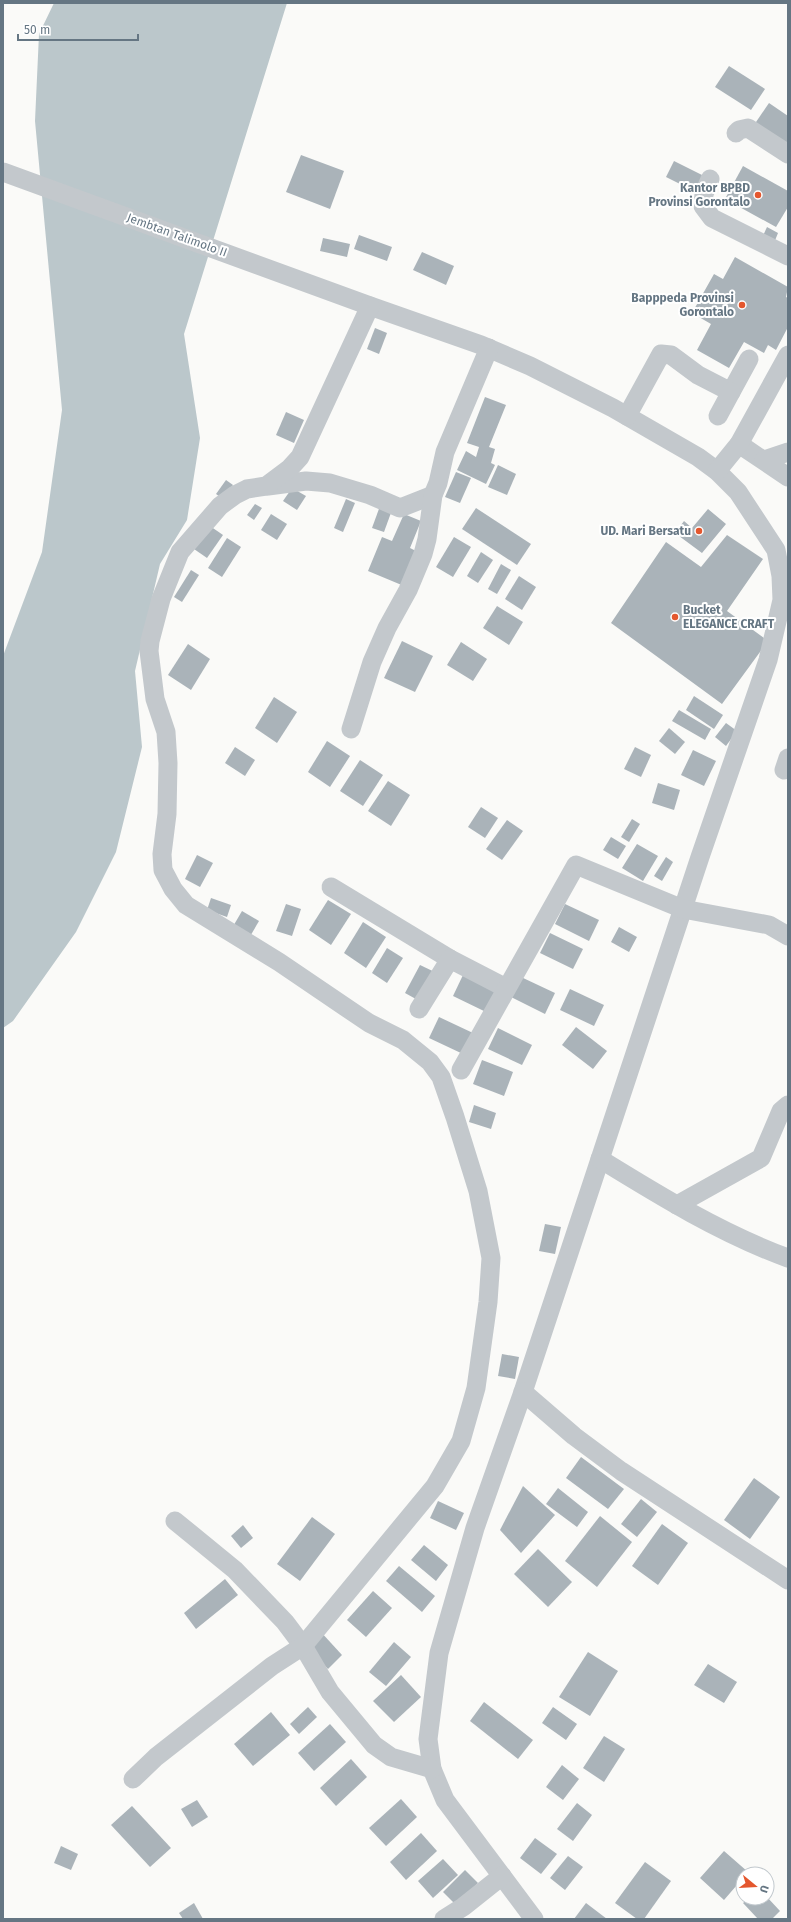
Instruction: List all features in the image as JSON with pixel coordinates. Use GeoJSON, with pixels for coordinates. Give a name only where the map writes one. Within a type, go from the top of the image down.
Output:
{"type":"FeatureCollection","features":[{"type":"Feature","properties":{"kind":"street"},"geometry":{"type":"LineString","coordinates":[[736,133],[739,130],[748,128],[788,154]]}},
{"type":"Feature","properties":{"kind":"street","name":"Jembtan Talimolo II"},"geometry":{"type":"LineString","coordinates":[[3,172],[489,348],[530,366],[627,416],[698,457],[717,471],[738,492],[776,550],[784,569],[782,600],[768,660],[683,909],[523,1392],[475,1528],[439,1654],[428,1739],[432,1769],[445,1800],[534,1919]]}},
{"type":"Feature","properties":{"kind":"street"},"geometry":{"type":"LineString","coordinates":[[710,179],[704,194],[703,206],[712,218],[788,256]]}},
{"type":"Feature","properties":{"kind":"street"},"geometry":{"type":"LineString","coordinates":[[266,486],[290,468],[300,457],[370,306]]}},
{"type":"Feature","properties":{"kind":"street"},"geometry":{"type":"LineString","coordinates":[[351,729],[372,662],[387,628],[408,590],[423,554],[427,540],[433,495],[452,435],[489,348]]}},
{"type":"Feature","properties":{"kind":"street"},"geometry":{"type":"LineString","coordinates":[[627,416],[662,354],[671,355],[698,375],[731,392]]}},
{"type":"Feature","properties":{"kind":"street"},"geometry":{"type":"LineString","coordinates":[[717,471],[739,444],[788,355]]}},
{"type":"Feature","properties":{"kind":"street"},"geometry":{"type":"LineString","coordinates":[[718,416],[749,359]]}},
{"type":"Feature","properties":{"kind":"street"},"geometry":{"type":"LineString","coordinates":[[739,444],[788,477]]}},
{"type":"Feature","properties":{"kind":"street"},"geometry":{"type":"LineString","coordinates":[[764,460],[788,452]]}},
{"type":"Feature","properties":{"kind":"street"},"geometry":{"type":"LineString","coordinates":[[133,1779],[156,1757],[272,1666],[303,1646],[435,1486],[461,1441],[476,1388],[488,1302],[490,1258],[478,1191],[441,1077],[430,1062],[403,1040],[368,1023],[278,962],[186,905],[173,889],[163,870],[162,854],[167,814],[168,764],[166,732],[155,699],[149,651],[159,606],[170,573],[180,552],[220,506],[235,495],[247,490],[266,486],[306,481],[330,483],[370,495],[400,508],[433,495]]}},
{"type":"Feature","properties":{"kind":"street"},"geometry":{"type":"LineString","coordinates":[[461,1070],[576,865],[683,909],[769,925],[788,936]]}},
{"type":"Feature","properties":{"kind":"street"},"geometry":{"type":"LineString","coordinates":[[331,887],[450,958],[506,988]]}},
{"type":"Feature","properties":{"kind":"street"},"geometry":{"type":"LineString","coordinates":[[420,1009],[450,958]]}},
{"type":"Feature","properties":{"kind":"street"},"geometry":{"type":"LineString","coordinates":[[677,1205],[761,1158],[781,1112],[788,1106]]}},
{"type":"Feature","properties":{"kind":"street"},"geometry":{"type":"LineString","coordinates":[[600,1159],[677,1205],[749,1241],[788,1258]]}},
{"type":"Feature","properties":{"kind":"street"},"geometry":{"type":"LineString","coordinates":[[523,1392],[574,1436],[621,1470],[788,1580]]}},
{"type":"Feature","properties":{"kind":"street"},"geometry":{"type":"LineString","coordinates":[[174,1521],[235,1570],[285,1622],[303,1646],[330,1692],[374,1745],[391,1757],[432,1769]]}},
{"type":"Feature","properties":{"kind":"street"},"geometry":{"type":"LineString","coordinates":[[444,1919],[463,1907],[502,1876]]}},
{"type":"Feature","properties":{"kind":"shaded area"},"geometry":{"type":"Polygon","coordinates":[[[54,3],[287,3],[184,334],[200,438],[187,520],[160,564],[135,671],[142,747],[116,852],[76,932],[13,1021],[3,1028],[3,656],[42,552],[62,410],[35,121],[39,34],[54,3]]]}},
{"type":"Feature","properties":{"kind":"building"},"geometry":{"type":"Polygon","coordinates":[[[729,66],[765,89],[751,110],[715,87],[729,66]]]}},
{"type":"Feature","properties":{"kind":"building"},"geometry":{"type":"Polygon","coordinates":[[[769,103],[788,116],[788,148],[754,125],[769,103]]]}},
{"type":"Feature","properties":{"kind":"building"},"geometry":{"type":"Polygon","coordinates":[[[301,155],[344,171],[330,209],[286,192],[301,155]]]}},
{"type":"Feature","properties":{"kind":"building"},"geometry":{"type":"Polygon","coordinates":[[[674,161],[710,179],[702,195],[666,177],[674,161]]]}},
{"type":"Feature","properties":{"kind":"building","name":"Kantor BPBD Provinsi Gorontalo"},"geometry":{"type":"Polygon","coordinates":[[[743,166],[788,191],[788,207],[776,227],[725,199],[743,166]]]}},
{"type":"Feature","properties":{"kind":"building"},"geometry":{"type":"Polygon","coordinates":[[[767,227],[778,233],[774,243],[762,238],[767,227]]]}},
{"type":"Feature","properties":{"kind":"building"},"geometry":{"type":"Polygon","coordinates":[[[359,235],[392,247],[387,261],[354,249],[359,235]]]}},
{"type":"Feature","properties":{"kind":"building"},"geometry":{"type":"Polygon","coordinates":[[[323,238],[350,244],[347,257],[320,251],[323,238]]]}},
{"type":"Feature","properties":{"kind":"building"},"geometry":{"type":"Polygon","coordinates":[[[422,252],[454,266],[446,285],[413,270],[422,252]]]}},
{"type":"Feature","properties":{"kind":"building","name":"Bapppeda Provinsi Gorontalo"},"geometry":{"type":"Polygon","coordinates":[[[735,257],[788,287],[786,297],[788,298],[788,327],[776,350],[768,345],[764,353],[744,342],[729,368],[697,350],[711,324],[692,313],[714,274],[723,279],[735,257]]]}},
{"type":"Feature","properties":{"kind":"building"},"geometry":{"type":"Polygon","coordinates":[[[375,328],[387,333],[379,354],[367,349],[375,328]]]}},
{"type":"Feature","properties":{"kind":"building"},"geometry":{"type":"Polygon","coordinates":[[[485,397],[506,405],[489,447],[495,449],[491,463],[495,465],[486,484],[457,470],[466,451],[476,457],[479,447],[467,443],[485,397]]]}},
{"type":"Feature","properties":{"kind":"building"},"geometry":{"type":"Polygon","coordinates":[[[286,412],[304,420],[294,443],[276,435],[286,412]]]}},
{"type":"Feature","properties":{"kind":"building"},"geometry":{"type":"Polygon","coordinates":[[[498,465],[516,474],[507,495],[488,487],[498,465]]]}},
{"type":"Feature","properties":{"kind":"building"},"geometry":{"type":"Polygon","coordinates":[[[456,472],[471,478],[460,503],[445,497],[456,472]]]}},
{"type":"Feature","properties":{"kind":"building"},"geometry":{"type":"Polygon","coordinates":[[[226,480],[233,485],[223,499],[216,494],[226,480]]]}},
{"type":"Feature","properties":{"kind":"building"},"geometry":{"type":"Polygon","coordinates":[[[292,488],[306,496],[297,510],[283,501],[292,488]]]}},
{"type":"Feature","properties":{"kind":"building"},"geometry":{"type":"Polygon","coordinates":[[[346,499],[355,503],[343,532],[334,528],[346,499]]]}},
{"type":"Feature","properties":{"kind":"building"},"geometry":{"type":"Polygon","coordinates":[[[255,504],[262,508],[254,520],[247,515],[255,504]]]}},
{"type":"Feature","properties":{"kind":"building"},"geometry":{"type":"Polygon","coordinates":[[[380,506],[392,510],[384,532],[372,528],[380,506]]]}},
{"type":"Feature","properties":{"kind":"building"},"geometry":{"type":"Polygon","coordinates":[[[476,508],[531,544],[517,565],[462,529],[476,508]]]}},
{"type":"Feature","properties":{"kind":"building","name":"UD. Mari Bersatu"},"geometry":{"type":"Polygon","coordinates":[[[708,509],[726,524],[702,553],[675,533],[684,521],[692,528],[708,509]]]}},
{"type":"Feature","properties":{"kind":"building"},"geometry":{"type":"Polygon","coordinates":[[[271,514],[287,524],[277,540],[261,530],[271,514]]]}},
{"type":"Feature","properties":{"kind":"building"},"geometry":{"type":"Polygon","coordinates":[[[404,514],[421,521],[410,548],[418,552],[404,586],[368,571],[382,537],[392,541],[404,514]]]}},
{"type":"Feature","properties":{"kind":"building"},"geometry":{"type":"Polygon","coordinates":[[[210,526],[223,535],[207,558],[194,549],[210,526]]]}},
{"type":"Feature","properties":{"kind":"building","name":"Bucket ELEGANCE CRAFT"},"geometry":{"type":"Polygon","coordinates":[[[727,535],[763,559],[727,611],[768,641],[722,704],[611,623],[666,542],[701,567],[727,535]]]}},
{"type":"Feature","properties":{"kind":"building"},"geometry":{"type":"Polygon","coordinates":[[[454,537],[471,547],[453,577],[436,567],[454,537]]]}},
{"type":"Feature","properties":{"kind":"building"},"geometry":{"type":"Polygon","coordinates":[[[227,538],[241,547],[222,577],[208,568],[227,538]]]}},
{"type":"Feature","properties":{"kind":"building"},"geometry":{"type":"Polygon","coordinates":[[[481,552],[493,560],[478,583],[467,576],[481,552]]]}},
{"type":"Feature","properties":{"kind":"building"},"geometry":{"type":"Polygon","coordinates":[[[501,564],[511,570],[497,594],[488,589],[501,564]]]}},
{"type":"Feature","properties":{"kind":"building"},"geometry":{"type":"Polygon","coordinates":[[[191,570],[199,575],[182,602],[174,597],[191,570]]]}},
{"type":"Feature","properties":{"kind":"building"},"geometry":{"type":"Polygon","coordinates":[[[519,576],[536,587],[522,610],[505,599],[519,576]]]}},
{"type":"Feature","properties":{"kind":"building"},"geometry":{"type":"Polygon","coordinates":[[[497,606],[523,622],[509,645],[483,628],[497,606]]]}},
{"type":"Feature","properties":{"kind":"building"},"geometry":{"type":"Polygon","coordinates":[[[402,641],[433,656],[415,692],[384,678],[402,641]]]}},
{"type":"Feature","properties":{"kind":"building"},"geometry":{"type":"Polygon","coordinates":[[[461,642],[487,659],[473,681],[447,665],[461,642]]]}},
{"type":"Feature","properties":{"kind":"building"},"geometry":{"type":"Polygon","coordinates":[[[188,644],[210,659],[191,690],[168,675],[188,644]]]}},
{"type":"Feature","properties":{"kind":"building"},"geometry":{"type":"Polygon","coordinates":[[[694,696],[723,715],[714,729],[686,710],[694,696]]]}},
{"type":"Feature","properties":{"kind":"building"},"geometry":{"type":"Polygon","coordinates":[[[274,697],[297,712],[277,743],[255,728],[274,697]]]}},
{"type":"Feature","properties":{"kind":"building"},"geometry":{"type":"Polygon","coordinates":[[[679,710],[711,729],[705,740],[672,721],[679,710]]]}},
{"type":"Feature","properties":{"kind":"building"},"geometry":{"type":"Polygon","coordinates":[[[726,723],[737,731],[726,746],[715,737],[726,723]]]}},
{"type":"Feature","properties":{"kind":"building"},"geometry":{"type":"Polygon","coordinates":[[[669,728],[685,742],[675,754],[659,741],[669,728]]]}},
{"type":"Feature","properties":{"kind":"building"},"geometry":{"type":"Polygon","coordinates":[[[327,741],[350,756],[330,787],[308,772],[327,741]]]}},
{"type":"Feature","properties":{"kind":"building"},"geometry":{"type":"Polygon","coordinates":[[[235,747],[255,760],[245,776],[225,763],[235,747]]]}},
{"type":"Feature","properties":{"kind":"building"},"geometry":{"type":"Polygon","coordinates":[[[635,747],[651,755],[641,777],[624,769],[635,747]]]}},
{"type":"Feature","properties":{"kind":"building"},"geometry":{"type":"Polygon","coordinates":[[[693,750],[716,761],[704,786],[681,775],[693,750]]]}},
{"type":"Feature","properties":{"kind":"building"},"geometry":{"type":"Polygon","coordinates":[[[360,760],[383,775],[363,806],[340,791],[360,760]]]}},
{"type":"Feature","properties":{"kind":"building"},"geometry":{"type":"Polygon","coordinates":[[[388,781],[410,795],[391,826],[368,811],[388,781]]]}},
{"type":"Feature","properties":{"kind":"building"},"geometry":{"type":"Polygon","coordinates":[[[658,783],[680,790],[674,810],[652,803],[658,783]]]}},
{"type":"Feature","properties":{"kind":"building"},"geometry":{"type":"Polygon","coordinates":[[[481,807],[498,818],[485,838],[468,827],[481,807]]]}},
{"type":"Feature","properties":{"kind":"building"},"geometry":{"type":"Polygon","coordinates":[[[632,819],[640,824],[629,842],[621,837],[632,819]]]}},
{"type":"Feature","properties":{"kind":"building"},"geometry":{"type":"Polygon","coordinates":[[[507,820],[523,831],[502,860],[486,849],[507,820]]]}},
{"type":"Feature","properties":{"kind":"building"},"geometry":{"type":"Polygon","coordinates":[[[611,837],[626,846],[618,859],[603,850],[611,837]]]}},
{"type":"Feature","properties":{"kind":"building"},"geometry":{"type":"Polygon","coordinates":[[[637,844],[658,856],[643,881],[622,868],[637,844]]]}},
{"type":"Feature","properties":{"kind":"building"},"geometry":{"type":"Polygon","coordinates":[[[197,855],[213,863],[200,887],[185,879],[197,855]]]}},
{"type":"Feature","properties":{"kind":"building"},"geometry":{"type":"Polygon","coordinates":[[[666,857],[673,862],[662,881],[654,876],[666,857]]]}},
{"type":"Feature","properties":{"kind":"building"},"geometry":{"type":"Polygon","coordinates":[[[211,898],[231,905],[227,917],[207,910],[211,898]]]}},
{"type":"Feature","properties":{"kind":"building"},"geometry":{"type":"Polygon","coordinates":[[[328,900],[351,914],[331,945],[309,930],[328,900]]]}},
{"type":"Feature","properties":{"kind":"building"},"geometry":{"type":"Polygon","coordinates":[[[286,904],[301,909],[292,936],[276,931],[286,904]]]}},
{"type":"Feature","properties":{"kind":"building"},"geometry":{"type":"Polygon","coordinates":[[[565,904],[599,920],[589,941],[555,924],[565,904]]]}},
{"type":"Feature","properties":{"kind":"building"},"geometry":{"type":"Polygon","coordinates":[[[242,911],[259,921],[245,945],[228,935],[242,911]]]}},
{"type":"Feature","properties":{"kind":"building"},"geometry":{"type":"Polygon","coordinates":[[[363,922],[386,937],[366,968],[344,953],[363,922]]]}},
{"type":"Feature","properties":{"kind":"building"},"geometry":{"type":"Polygon","coordinates":[[[619,927],[637,937],[629,952],[611,942],[619,927]]]}},
{"type":"Feature","properties":{"kind":"building"},"geometry":{"type":"Polygon","coordinates":[[[550,933],[583,949],[573,969],[540,953],[550,933]]]}},
{"type":"Feature","properties":{"kind":"building"},"geometry":{"type":"Polygon","coordinates":[[[387,948],[403,958],[387,983],[372,973],[387,948]]]}},
{"type":"Feature","properties":{"kind":"building"},"geometry":{"type":"Polygon","coordinates":[[[420,965],[441,975],[425,1004],[405,993],[420,965]]]}},
{"type":"Feature","properties":{"kind":"building"},"geometry":{"type":"Polygon","coordinates":[[[463,975],[496,991],[486,1012],[453,996],[463,975]]]}},
{"type":"Feature","properties":{"kind":"building"},"geometry":{"type":"Polygon","coordinates":[[[521,977],[555,993],[545,1014],[511,997],[521,977]]]}},
{"type":"Feature","properties":{"kind":"building"},"geometry":{"type":"Polygon","coordinates":[[[570,989],[604,1005],[594,1026],[560,1010],[570,989]]]}},
{"type":"Feature","properties":{"kind":"building"},"geometry":{"type":"Polygon","coordinates":[[[439,1017],[473,1033],[463,1054],[429,1038],[439,1017]]]}},
{"type":"Feature","properties":{"kind":"building"},"geometry":{"type":"Polygon","coordinates":[[[576,1027],[607,1051],[593,1069],[562,1045],[576,1027]]]}},
{"type":"Feature","properties":{"kind":"building"},"geometry":{"type":"Polygon","coordinates":[[[498,1028],[532,1045],[522,1065],[488,1049],[498,1028]]]}},
{"type":"Feature","properties":{"kind":"building"},"geometry":{"type":"Polygon","coordinates":[[[482,1060],[513,1072],[504,1096],[473,1084],[482,1060]]]}},
{"type":"Feature","properties":{"kind":"building"},"geometry":{"type":"Polygon","coordinates":[[[474,1105],[496,1113],[491,1129],[469,1122],[474,1105]]]}},
{"type":"Feature","properties":{"kind":"building"},"geometry":{"type":"Polygon","coordinates":[[[545,1224],[561,1227],[555,1254],[539,1251],[545,1224]]]}},
{"type":"Feature","properties":{"kind":"building"},"geometry":{"type":"Polygon","coordinates":[[[502,1354],[519,1357],[515,1379],[498,1376],[502,1354]]]}},
{"type":"Feature","properties":{"kind":"building"},"geometry":{"type":"Polygon","coordinates":[[[581,1457],[624,1489],[608,1509],[566,1478],[581,1457]]]}},
{"type":"Feature","properties":{"kind":"building"},"geometry":{"type":"Polygon","coordinates":[[[754,1478],[780,1497],[750,1539],[724,1520],[754,1478]]]}},
{"type":"Feature","properties":{"kind":"building"},"geometry":{"type":"Polygon","coordinates":[[[523,1486],[555,1515],[521,1553],[500,1530],[523,1486]]]}},
{"type":"Feature","properties":{"kind":"building"},"geometry":{"type":"Polygon","coordinates":[[[558,1488],[588,1512],[577,1527],[546,1504],[558,1488]]]}},
{"type":"Feature","properties":{"kind":"building"},"geometry":{"type":"Polygon","coordinates":[[[641,1499],[657,1512],[637,1537],[621,1524],[641,1499]]]}},
{"type":"Feature","properties":{"kind":"building"},"geometry":{"type":"Polygon","coordinates":[[[438,1501],[464,1513],[456,1530],[430,1518],[438,1501]]]}},
{"type":"Feature","properties":{"kind":"building"},"geometry":{"type":"Polygon","coordinates":[[[600,1516],[632,1542],[597,1587],[565,1561],[600,1516]]]}},
{"type":"Feature","properties":{"kind":"building"},"geometry":{"type":"Polygon","coordinates":[[[312,1517],[335,1534],[300,1581],[277,1564],[312,1517]]]}},
{"type":"Feature","properties":{"kind":"building"},"geometry":{"type":"Polygon","coordinates":[[[662,1524],[688,1543],[658,1585],[632,1566],[662,1524]]]}},
{"type":"Feature","properties":{"kind":"building"},"geometry":{"type":"Polygon","coordinates":[[[243,1525],[253,1538],[241,1548],[231,1536],[243,1525]]]}},
{"type":"Feature","properties":{"kind":"building"},"geometry":{"type":"Polygon","coordinates":[[[424,1545],[448,1565],[436,1581],[411,1560],[424,1545]]]}},
{"type":"Feature","properties":{"kind":"building"},"geometry":{"type":"Polygon","coordinates":[[[538,1549],[572,1582],[548,1607],[514,1574],[538,1549]]]}},
{"type":"Feature","properties":{"kind":"building"},"geometry":{"type":"Polygon","coordinates":[[[399,1566],[435,1596],[422,1612],[386,1581],[399,1566]]]}},
{"type":"Feature","properties":{"kind":"building"},"geometry":{"type":"Polygon","coordinates":[[[225,1579],[238,1595],[196,1629],[184,1613],[225,1579]]]}},
{"type":"Feature","properties":{"kind":"building"},"geometry":{"type":"Polygon","coordinates":[[[373,1591],[392,1608],[366,1637],[347,1620],[373,1591]]]}},
{"type":"Feature","properties":{"kind":"building"},"geometry":{"type":"Polygon","coordinates":[[[320,1631],[342,1655],[328,1669],[306,1646],[320,1631]]]}},
{"type":"Feature","properties":{"kind":"building"},"geometry":{"type":"Polygon","coordinates":[[[394,1642],[411,1657],[386,1686],[369,1672],[394,1642]]]}},
{"type":"Feature","properties":{"kind":"building"},"geometry":{"type":"Polygon","coordinates":[[[588,1652],[618,1671],[590,1716],[559,1697],[588,1652]]]}},
{"type":"Feature","properties":{"kind":"building"},"geometry":{"type":"Polygon","coordinates":[[[708,1664],[737,1682],[724,1703],[694,1685],[708,1664]]]}},
{"type":"Feature","properties":{"kind":"building"},"geometry":{"type":"Polygon","coordinates":[[[401,1675],[421,1697],[394,1722],[373,1701],[401,1675]]]}},
{"type":"Feature","properties":{"kind":"building"},"geometry":{"type":"Polygon","coordinates":[[[484,1702],[533,1740],[518,1759],[470,1721],[484,1702]]]}},
{"type":"Feature","properties":{"kind":"building"},"geometry":{"type":"Polygon","coordinates":[[[308,1707],[317,1717],[299,1734],[290,1724],[308,1707]]]}},
{"type":"Feature","properties":{"kind":"building"},"geometry":{"type":"Polygon","coordinates":[[[553,1707],[577,1724],[566,1740],[542,1723],[553,1707]]]}},
{"type":"Feature","properties":{"kind":"building"},"geometry":{"type":"Polygon","coordinates":[[[271,1712],[290,1735],[253,1766],[234,1744],[271,1712]]]}},
{"type":"Feature","properties":{"kind":"building"},"geometry":{"type":"Polygon","coordinates":[[[330,1724],[346,1742],[314,1771],[298,1753],[330,1724]]]}},
{"type":"Feature","properties":{"kind":"building"},"geometry":{"type":"Polygon","coordinates":[[[604,1736],[625,1749],[604,1782],[583,1768],[604,1736]]]}},
{"type":"Feature","properties":{"kind":"building"},"geometry":{"type":"Polygon","coordinates":[[[351,1759],[367,1777],[336,1806],[320,1788],[351,1759]]]}},
{"type":"Feature","properties":{"kind":"building"},"geometry":{"type":"Polygon","coordinates":[[[562,1765],[579,1779],[563,1800],[546,1787],[562,1765]]]}},
{"type":"Feature","properties":{"kind":"building"},"geometry":{"type":"Polygon","coordinates":[[[401,1799],[417,1817],[386,1846],[369,1828],[401,1799]]]}},
{"type":"Feature","properties":{"kind":"building"},"geometry":{"type":"Polygon","coordinates":[[[197,1800],[208,1817],[192,1827],[181,1809],[197,1800]]]}},
{"type":"Feature","properties":{"kind":"building"},"geometry":{"type":"Polygon","coordinates":[[[577,1803],[592,1815],[573,1841],[557,1829],[577,1803]]]}},
{"type":"Feature","properties":{"kind":"building"},"geometry":{"type":"Polygon","coordinates":[[[132,1806],[171,1848],[150,1867],[111,1825],[132,1806]]]}},
{"type":"Feature","properties":{"kind":"building"},"geometry":{"type":"Polygon","coordinates":[[[421,1833],[437,1851],[406,1880],[390,1862],[421,1833]]]}},
{"type":"Feature","properties":{"kind":"building"},"geometry":{"type":"Polygon","coordinates":[[[535,1838],[557,1854],[541,1874],[520,1858],[535,1838]]]}},
{"type":"Feature","properties":{"kind":"building"},"geometry":{"type":"Polygon","coordinates":[[[61,1846],[78,1854],[71,1870],[54,1863],[61,1846]]]}},
{"type":"Feature","properties":{"kind":"building"},"geometry":{"type":"Polygon","coordinates":[[[724,1851],[741,1866],[735,1866],[735,1887],[724,1900],[700,1878],[724,1851]]]}},
{"type":"Feature","properties":{"kind":"building"},"geometry":{"type":"Polygon","coordinates":[[[568,1856],[583,1867],[565,1890],[550,1878],[568,1856]]]}},
{"type":"Feature","properties":{"kind":"building"},"geometry":{"type":"Polygon","coordinates":[[[443,1859],[458,1875],[433,1898],[418,1881],[443,1859]]]}},
{"type":"Feature","properties":{"kind":"building"},"geometry":{"type":"Polygon","coordinates":[[[645,1862],[671,1881],[644,1919],[637,1919],[615,1903],[645,1862]]]}},
{"type":"Feature","properties":{"kind":"building"},"geometry":{"type":"Polygon","coordinates":[[[465,1870],[478,1883],[456,1905],[443,1892],[465,1870]]]}},
{"type":"Feature","properties":{"kind":"building"},"geometry":{"type":"Polygon","coordinates":[[[194,1903],[203,1919],[183,1919],[179,1913],[194,1903]]]}},
{"type":"Feature","properties":{"kind":"building"},"geometry":{"type":"Polygon","coordinates":[[[586,1903],[607,1919],[574,1919],[586,1903]]]}},
{"type":"Feature","properties":{"kind":"building"},"geometry":{"type":"Polygon","coordinates":[[[746,1906],[775,1906],[780,1911],[772,1919],[758,1919],[746,1906]]]}},
{"type":"Feature","properties":{"kind":"place","name":"Kantor BPBD Provinsi Gorontalo"},"geometry":{"type":"Point","coordinates":[758,195]}},
{"type":"Feature","properties":{"kind":"place","name":"Bapppeda Provinsi Gorontalo"},"geometry":{"type":"Point","coordinates":[742,305]}},
{"type":"Feature","properties":{"kind":"place","name":"UD. Mari Bersatu"},"geometry":{"type":"Point","coordinates":[699,531]}},
{"type":"Feature","properties":{"kind":"place","name":"Bucket ELEGANCE CRAFT"},"geometry":{"type":"Point","coordinates":[675,617]}}]}
